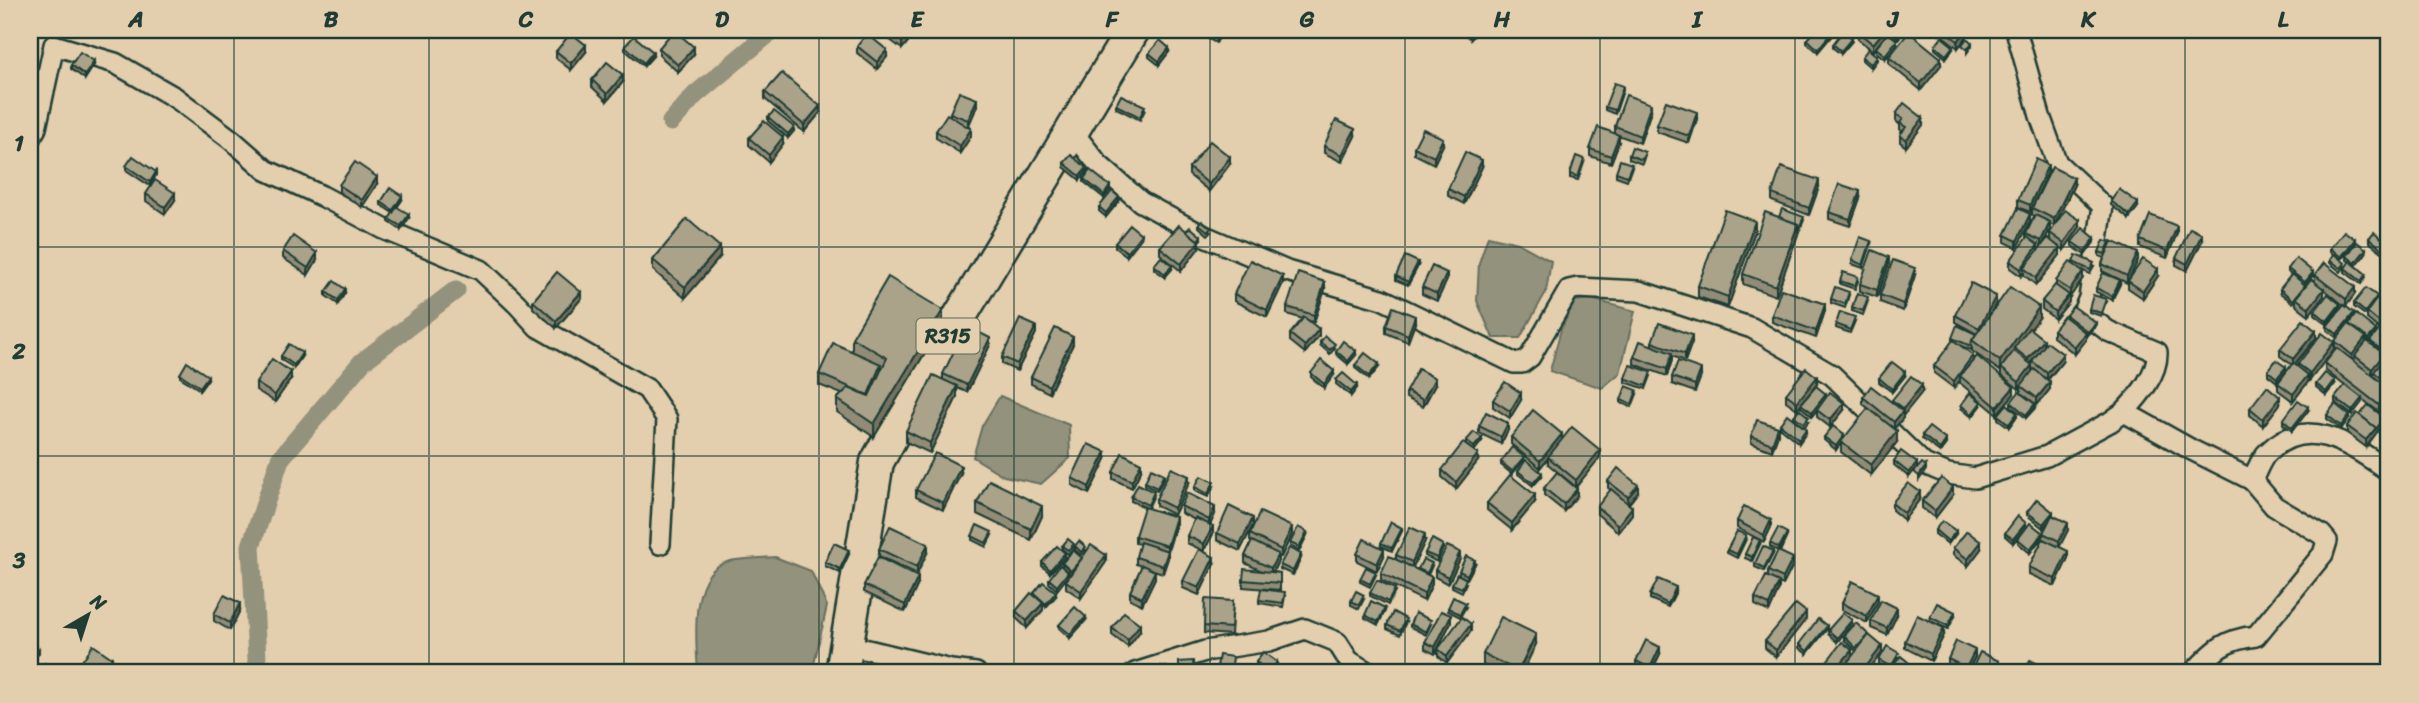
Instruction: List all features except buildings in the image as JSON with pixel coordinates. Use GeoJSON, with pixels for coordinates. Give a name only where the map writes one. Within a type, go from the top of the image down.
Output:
{"type":"FeatureCollection","features":[{"type":"Feature","properties":{"kind":"main road","name":"R315"},"geometry":{"type":"LineString","coordinates":[[845,659],[877,462],[934,359],[1133,30]]}},
{"type":"Feature","properties":{"kind":"street"},"geometry":{"type":"LineString","coordinates":[[1072,131],[1098,164],[1141,202],[1200,234],[1287,271],[1382,299],[1514,363],[1530,358],[1569,290],[1578,288],[1639,291],[1752,327],[1832,375],[1924,464],[1948,474],[1975,478],[2047,456],[2110,422],[2138,397],[2158,363],[2157,352],[2108,331],[2083,312],[2089,298],[2102,206],[2057,163],[2040,116],[2016,30]]}},
{"type":"Feature","properties":{"kind":"street"},"geometry":{"type":"LineString","coordinates":[[30,138],[36,128],[57,38],[115,63],[176,98],[232,140],[266,170],[384,229],[481,270],[538,327],[647,389],[667,419],[660,544]]}},
{"type":"Feature","properties":{"kind":"street"},"geometry":{"type":"LineString","coordinates":[[2124,412],[2252,480],[2274,506],[2327,541],[2323,554],[2256,636],[2236,639],[2218,647],[2193,673]]}},
{"type":"Feature","properties":{"kind":"street"},"geometry":{"type":"LineString","coordinates":[[2252,480],[2267,453],[2292,435],[2320,433],[2358,450],[2389,471]]}},
{"type":"Feature","properties":{"kind":"street"},"geometry":{"type":"LineString","coordinates":[[1135,673],[1205,650],[1269,641],[1305,629],[1337,642],[1349,661],[1369,673]]}},
{"type":"Feature","properties":{"kind":"street"},"geometry":{"type":"LineString","coordinates":[[845,659],[976,673]]}},
{"type":"Feature","properties":{"kind":"shaded area"},"geometry":{"type":"Polygon","coordinates":[[[1488,236],[1518,243],[1551,261],[1546,292],[1520,338],[1493,338],[1477,301],[1479,263],[1488,236]]]}},
{"type":"Feature","properties":{"kind":"shaded area"},"geometry":{"type":"Polygon","coordinates":[[[1591,299],[1635,311],[1620,373],[1602,388],[1550,371],[1561,329],[1575,301],[1591,299]]]}},
{"type":"Feature","properties":{"kind":"shaded area"},"geometry":{"type":"Polygon","coordinates":[[[1000,396],[1069,425],[1070,458],[1041,484],[1004,476],[973,457],[982,426],[1000,396]]]}},
{"type":"Feature","properties":{"kind":"shaded area"},"geometry":{"type":"Polygon","coordinates":[[[775,557],[811,571],[827,606],[812,673],[698,673],[696,625],[701,591],[707,578],[716,567],[730,561],[775,557]]]}},
{"type":"Feature","properties":{"kind":"waterway"},"geometry":{"type":"LineString","coordinates":[[671,122],[695,95],[773,30]]}},
{"type":"Feature","properties":{"kind":"waterway"},"geometry":{"type":"LineString","coordinates":[[260,673],[251,546],[280,459],[362,362],[456,290]]}}]}
